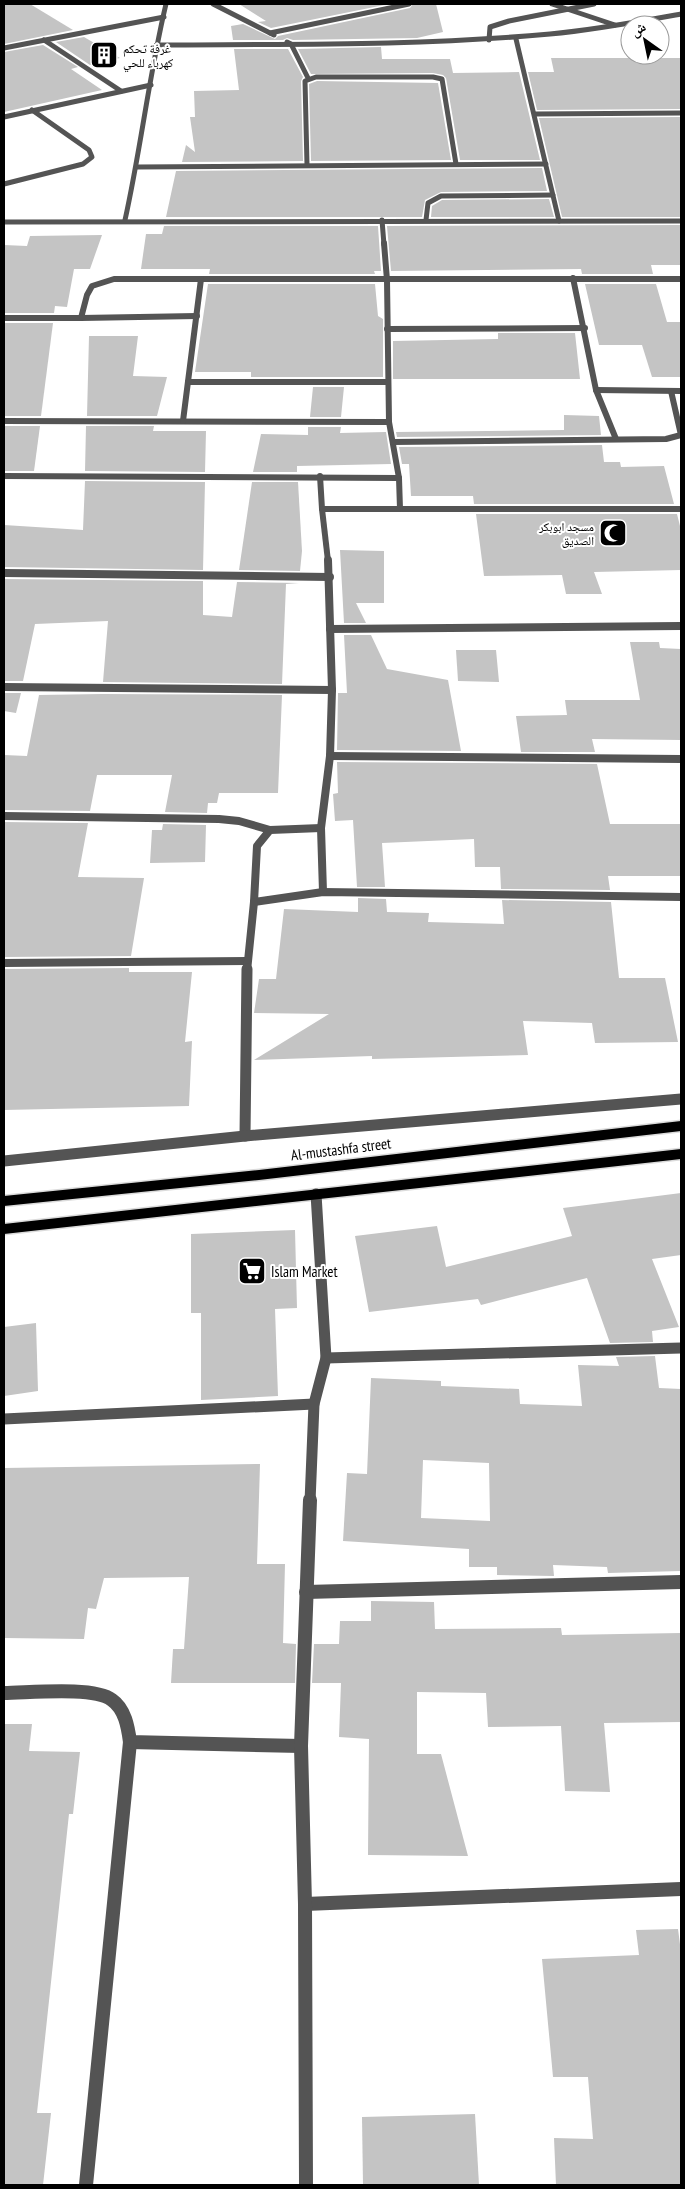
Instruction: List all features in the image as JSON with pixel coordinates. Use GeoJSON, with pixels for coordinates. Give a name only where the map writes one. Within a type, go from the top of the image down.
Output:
{"type":"FeatureCollection","features":[{"type":"Feature","properties":{"kind":"main road","name":"Al-mustashfa street"},"geometry":{"type":"LineString","coordinates":[[4,1201],[259,1175],[681,1126]]}},
{"type":"Feature","properties":{"kind":"main road"},"geometry":{"type":"LineString","coordinates":[[4,1229],[681,1154]]}},
{"type":"Feature","properties":{"kind":"street"},"geometry":{"type":"LineString","coordinates":[[126,220],[137,167],[156,45],[166,4]]}},
{"type":"Feature","properties":{"kind":"street"},"geometry":{"type":"LineString","coordinates":[[213,4],[291,44],[308,78]]}},
{"type":"Feature","properties":{"kind":"street"},"geometry":{"type":"LineString","coordinates":[[270,33],[409,4]]}},
{"type":"Feature","properties":{"kind":"street"},"geometry":{"type":"LineString","coordinates":[[552,4],[618,26]]}},
{"type":"Feature","properties":{"kind":"street"},"geometry":{"type":"LineString","coordinates":[[489,40],[490,27],[509,21],[594,4]]}},
{"type":"Feature","properties":{"kind":"street"},"geometry":{"type":"LineString","coordinates":[[156,45],[516,39],[618,26],[681,14]]}},
{"type":"Feature","properties":{"kind":"street"},"geometry":{"type":"LineString","coordinates":[[4,48],[164,17]]}},
{"type":"Feature","properties":{"kind":"street"},"geometry":{"type":"LineString","coordinates":[[516,39],[559,221]]}},
{"type":"Feature","properties":{"kind":"street"},"geometry":{"type":"LineString","coordinates":[[44,40],[121,91]]}},
{"type":"Feature","properties":{"kind":"street"},"geometry":{"type":"LineString","coordinates":[[307,165],[304,81],[308,78],[433,77],[442,79],[456,164]]}},
{"type":"Feature","properties":{"kind":"street"},"geometry":{"type":"LineString","coordinates":[[4,116],[151,85]]}},
{"type":"Feature","properties":{"kind":"street"},"geometry":{"type":"LineString","coordinates":[[4,184],[83,164],[92,157],[89,150],[32,110]]}},
{"type":"Feature","properties":{"kind":"street"},"geometry":{"type":"LineString","coordinates":[[535,114],[681,114]]}},
{"type":"Feature","properties":{"kind":"street"},"geometry":{"type":"LineString","coordinates":[[137,167],[546,164]]}},
{"type":"Feature","properties":{"kind":"street"},"geometry":{"type":"LineString","coordinates":[[426,220],[428,203],[441,196],[553,195]]}},
{"type":"Feature","properties":{"kind":"street"},"geometry":{"type":"LineString","coordinates":[[4,222],[126,220],[681,221]]}},
{"type":"Feature","properties":{"kind":"street"},"geometry":{"type":"LineString","coordinates":[[382,220],[387,280],[389,422],[399,478],[400,509]]}},
{"type":"Feature","properties":{"kind":"street"},"geometry":{"type":"LineString","coordinates":[[573,278],[585,328],[596,390],[616,439]]}},
{"type":"Feature","properties":{"kind":"street"},"geometry":{"type":"LineString","coordinates":[[81,318],[90,287],[97,282],[114,279],[681,279]]}},
{"type":"Feature","properties":{"kind":"street"},"geometry":{"type":"LineString","coordinates":[[183,421],[201,279]]}},
{"type":"Feature","properties":{"kind":"street"},"geometry":{"type":"LineString","coordinates":[[4,318],[197,316]]}},
{"type":"Feature","properties":{"kind":"street"},"geometry":{"type":"LineString","coordinates":[[387,329],[585,328]]}},
{"type":"Feature","properties":{"kind":"street"},"geometry":{"type":"LineString","coordinates":[[188,382],[387,382]]}},
{"type":"Feature","properties":{"kind":"street"},"geometry":{"type":"LineString","coordinates":[[596,390],[681,391]]}},
{"type":"Feature","properties":{"kind":"street"},"geometry":{"type":"LineString","coordinates":[[393,442],[666,440],[681,435],[671,391]]}},
{"type":"Feature","properties":{"kind":"street"},"geometry":{"type":"LineString","coordinates":[[4,421],[389,422]]}},
{"type":"Feature","properties":{"kind":"street"},"geometry":{"type":"LineString","coordinates":[[4,476],[320,476],[399,478]]}},
{"type":"Feature","properties":{"kind":"street"},"geometry":{"type":"LineString","coordinates":[[320,476],[330,578],[332,690],[330,756],[321,828],[324,892]]}},
{"type":"Feature","properties":{"kind":"street"},"geometry":{"type":"LineString","coordinates":[[322,509],[681,509]]}},
{"type":"Feature","properties":{"kind":"street"},"geometry":{"type":"LineString","coordinates":[[4,573],[330,578]]}},
{"type":"Feature","properties":{"kind":"street"},"geometry":{"type":"LineString","coordinates":[[330,629],[681,626]]}},
{"type":"Feature","properties":{"kind":"street"},"geometry":{"type":"LineString","coordinates":[[4,687],[332,690]]}},
{"type":"Feature","properties":{"kind":"street"},"geometry":{"type":"LineString","coordinates":[[330,756],[681,758]]}},
{"type":"Feature","properties":{"kind":"street"},"geometry":{"type":"LineString","coordinates":[[4,816],[219,819],[239,821],[270,830],[321,828]]}},
{"type":"Feature","properties":{"kind":"street"},"geometry":{"type":"LineString","coordinates":[[246,1136],[247,962],[254,902],[257,846],[270,830]]}},
{"type":"Feature","properties":{"kind":"street"},"geometry":{"type":"LineString","coordinates":[[254,902],[324,892],[681,896]]}},
{"type":"Feature","properties":{"kind":"street"},"geometry":{"type":"LineString","coordinates":[[4,963],[247,962]]}},
{"type":"Feature","properties":{"kind":"street"},"geometry":{"type":"LineString","coordinates":[[4,1161],[246,1136],[681,1098]]}},
{"type":"Feature","properties":{"kind":"street"},"geometry":{"type":"LineString","coordinates":[[306,2185],[305,1904],[302,1746],[314,1404],[326,1358],[316,1194]]}},
{"type":"Feature","properties":{"kind":"street"},"geometry":{"type":"LineString","coordinates":[[326,1358],[681,1348]]}},
{"type":"Feature","properties":{"kind":"street"},"geometry":{"type":"LineString","coordinates":[[4,1419],[314,1404]]}},
{"type":"Feature","properties":{"kind":"street"},"geometry":{"type":"LineString","coordinates":[[306,1592],[681,1582]]}},
{"type":"Feature","properties":{"kind":"street"},"geometry":{"type":"LineString","coordinates":[[4,1693],[90,1693],[106,1696],[121,1710],[128,1724],[130,1742],[86,2185]]}},
{"type":"Feature","properties":{"kind":"street"},"geometry":{"type":"LineString","coordinates":[[130,1742],[302,1746]]}},
{"type":"Feature","properties":{"kind":"street"},"geometry":{"type":"LineString","coordinates":[[305,1904],[681,1889]]}},
{"type":"Feature","properties":{"kind":"building"},"geometry":{"type":"Polygon","coordinates":[[[4,4],[30,4],[73,30],[4,44],[4,4]]]}},
{"type":"Feature","properties":{"kind":"building"},"geometry":{"type":"Polygon","coordinates":[[[239,4],[389,4],[271,28],[258,22],[266,21],[239,4]]]}},
{"type":"Feature","properties":{"kind":"building"},"geometry":{"type":"Polygon","coordinates":[[[413,4],[436,4],[443,32],[417,38],[233,40],[231,26],[243,24],[275,39],[278,36],[410,8],[413,4]]]}},
{"type":"Feature","properties":{"kind":"building"},"geometry":{"type":"Polygon","coordinates":[[[84,37],[120,58],[90,65],[56,42],[84,37]]]}},
{"type":"Feature","properties":{"kind":"building"},"geometry":{"type":"Polygon","coordinates":[[[43,45],[78,67],[71,69],[102,90],[4,112],[4,52],[43,45]]]}},
{"type":"Feature","properties":{"kind":"building"},"geometry":{"type":"Polygon","coordinates":[[[381,47],[382,59],[450,59],[453,73],[519,72],[540,160],[460,160],[446,78],[443,75],[433,73],[311,74],[298,49],[381,47]]]}},
{"type":"Feature","properties":{"kind":"building"},"geometry":{"type":"Polygon","coordinates":[[[234,49],[288,49],[303,77],[301,81],[303,161],[182,162],[186,145],[195,152],[190,117],[195,117],[194,91],[239,90],[234,49]]]}},
{"type":"Feature","properties":{"kind":"building"},"geometry":{"type":"Polygon","coordinates":[[[551,58],[620,58],[620,65],[670,65],[670,58],[681,58],[681,109],[537,110],[528,72],[554,72],[551,58]]]}},
{"type":"Feature","properties":{"kind":"building"},"geometry":{"type":"Polygon","coordinates":[[[317,81],[438,83],[451,160],[311,161],[309,84],[317,81]]]}},
{"type":"Feature","properties":{"kind":"building"},"geometry":{"type":"Polygon","coordinates":[[[681,117],[681,217],[562,217],[539,118],[681,117]]]}},
{"type":"Feature","properties":{"kind":"building"},"geometry":{"type":"Polygon","coordinates":[[[542,168],[547,191],[441,192],[425,200],[422,217],[166,217],[176,171],[542,168]]]}},
{"type":"Feature","properties":{"kind":"building"},"geometry":{"type":"Polygon","coordinates":[[[549,199],[554,217],[431,217],[432,206],[442,200],[549,199]]]}},
{"type":"Feature","properties":{"kind":"building"},"geometry":{"type":"Polygon","coordinates":[[[681,225],[681,265],[651,265],[653,274],[582,274],[581,269],[391,271],[387,226],[681,225]]]}},
{"type":"Feature","properties":{"kind":"building"},"geometry":{"type":"Polygon","coordinates":[[[164,226],[378,226],[381,271],[374,271],[375,274],[209,274],[210,269],[141,269],[146,234],[162,234],[164,226]]]}},
{"type":"Feature","properties":{"kind":"building"},"geometry":{"type":"Polygon","coordinates":[[[102,235],[90,269],[74,269],[67,307],[55,306],[54,313],[4,313],[4,245],[27,246],[30,236],[102,235]]]}},
{"type":"Feature","properties":{"kind":"building"},"geometry":{"type":"Polygon","coordinates":[[[208,284],[375,284],[378,316],[383,319],[383,377],[251,377],[251,372],[195,372],[208,284]]]}},
{"type":"Feature","properties":{"kind":"building"},"geometry":{"type":"Polygon","coordinates":[[[585,284],[656,284],[667,322],[681,322],[681,377],[652,377],[642,345],[599,345],[585,284]]]}},
{"type":"Feature","properties":{"kind":"building"},"geometry":{"type":"Polygon","coordinates":[[[4,323],[53,323],[41,416],[4,416],[4,323]]]}},
{"type":"Feature","properties":{"kind":"building"},"geometry":{"type":"Polygon","coordinates":[[[498,333],[575,333],[580,379],[393,379],[393,341],[498,339],[498,333]]]}},
{"type":"Feature","properties":{"kind":"building"},"geometry":{"type":"Polygon","coordinates":[[[89,336],[138,336],[133,376],[167,377],[157,416],[87,416],[89,336]]]}},
{"type":"Feature","properties":{"kind":"building"},"geometry":{"type":"Polygon","coordinates":[[[313,387],[344,387],[341,417],[310,417],[313,387]]]}},
{"type":"Feature","properties":{"kind":"building"},"geometry":{"type":"Polygon","coordinates":[[[564,415],[599,416],[601,435],[397,437],[396,432],[564,430],[564,415]]]}},
{"type":"Feature","properties":{"kind":"building"},"geometry":{"type":"Polygon","coordinates":[[[4,426],[40,426],[34,471],[4,471],[4,426]]]}},
{"type":"Feature","properties":{"kind":"building"},"geometry":{"type":"Polygon","coordinates":[[[86,426],[154,426],[153,431],[206,431],[205,472],[85,471],[86,426]]]}},
{"type":"Feature","properties":{"kind":"building"},"geometry":{"type":"Polygon","coordinates":[[[308,427],[341,427],[340,433],[386,432],[391,464],[297,466],[297,472],[253,472],[261,434],[308,435],[308,427]]]}},
{"type":"Feature","properties":{"kind":"building"},"geometry":{"type":"Polygon","coordinates":[[[602,445],[604,462],[620,462],[621,467],[664,466],[674,504],[474,504],[473,496],[411,496],[409,464],[402,464],[399,447],[602,445]]]}},
{"type":"Feature","properties":{"kind":"building"},"geometry":{"type":"Polygon","coordinates":[[[85,481],[205,482],[203,570],[4,567],[4,525],[83,530],[85,481]]]}},
{"type":"Feature","properties":{"kind":"building"},"geometry":{"type":"Polygon","coordinates":[[[252,482],[298,482],[302,551],[300,571],[239,570],[252,482]]]}},
{"type":"Feature","properties":{"kind":"building"},"geometry":{"type":"Polygon","coordinates":[[[476,514],[677,514],[681,530],[681,570],[594,572],[602,594],[566,594],[562,575],[484,576],[476,514]]]}},
{"type":"Feature","properties":{"kind":"building"},"geometry":{"type":"Polygon","coordinates":[[[340,550],[384,551],[384,603],[356,603],[366,623],[344,623],[340,550]]]}},
{"type":"Feature","properties":{"kind":"building"},"geometry":{"type":"Polygon","coordinates":[[[4,579],[203,581],[203,615],[232,617],[237,582],[299,583],[286,584],[282,684],[103,682],[108,621],[35,624],[23,681],[4,681],[4,579]]]}},
{"type":"Feature","properties":{"kind":"building"},"geometry":{"type":"Polygon","coordinates":[[[344,635],[371,635],[387,669],[448,680],[461,751],[337,750],[338,693],[347,693],[344,635]]]}},
{"type":"Feature","properties":{"kind":"building"},"geometry":{"type":"Polygon","coordinates":[[[630,642],[659,642],[660,648],[681,649],[681,740],[592,739],[595,752],[521,752],[516,716],[567,715],[565,700],[640,700],[630,642]]]}},
{"type":"Feature","properties":{"kind":"building"},"geometry":{"type":"Polygon","coordinates":[[[456,650],[496,650],[499,682],[458,681],[456,650]]]}},
{"type":"Feature","properties":{"kind":"building"},"geometry":{"type":"Polygon","coordinates":[[[4,693],[21,693],[16,713],[4,711],[4,693]]]}},
{"type":"Feature","properties":{"kind":"building"},"geometry":{"type":"Polygon","coordinates":[[[39,695],[282,695],[278,793],[219,793],[217,803],[208,803],[207,813],[165,812],[172,775],[97,775],[90,811],[4,810],[4,755],[27,756],[39,695]]]}},
{"type":"Feature","properties":{"kind":"building"},"geometry":{"type":"Polygon","coordinates":[[[337,762],[597,764],[610,824],[681,824],[681,876],[608,876],[610,890],[501,889],[500,867],[475,867],[474,839],[382,843],[385,887],[357,887],[353,820],[335,821],[333,794],[338,793],[337,762]]]}},
{"type":"Feature","properties":{"kind":"building"},"geometry":{"type":"Polygon","coordinates":[[[4,822],[88,823],[78,877],[144,878],[131,956],[4,957],[4,822]]]}},
{"type":"Feature","properties":{"kind":"building"},"geometry":{"type":"Polygon","coordinates":[[[163,824],[206,825],[205,862],[150,863],[152,830],[162,830],[163,824]]]}},
{"type":"Feature","properties":{"kind":"building"},"geometry":{"type":"Polygon","coordinates":[[[358,898],[386,899],[387,912],[429,913],[428,922],[504,924],[502,900],[611,902],[619,978],[665,978],[678,1042],[595,1043],[592,1023],[523,1021],[528,1055],[372,1059],[372,1056],[254,1060],[329,1014],[254,1013],[259,979],[276,979],[284,909],[358,912],[358,898]]]}},
{"type":"Feature","properties":{"kind":"building"},"geometry":{"type":"Polygon","coordinates":[[[129,968],[129,972],[192,972],[185,1042],[192,1041],[189,1106],[4,1110],[4,969],[129,968]]]}},
{"type":"Feature","properties":{"kind":"building"},"geometry":{"type":"Polygon","coordinates":[[[681,1193],[681,1255],[652,1259],[679,1327],[652,1331],[653,1342],[610,1343],[587,1278],[481,1305],[478,1299],[369,1312],[355,1236],[437,1226],[446,1267],[572,1236],[563,1208],[681,1193]]]}},
{"type":"Feature","properties":{"kind":"building"},"geometry":{"type":"Polygon","coordinates":[[[295,1230],[297,1308],[275,1309],[278,1396],[201,1400],[201,1313],[191,1313],[191,1234],[295,1230]]]}},
{"type":"Feature","properties":{"kind":"building"},"geometry":{"type":"Polygon","coordinates":[[[36,1323],[38,1391],[4,1396],[4,1327],[36,1323]]]}},
{"type":"Feature","properties":{"kind":"building"},"geometry":{"type":"Polygon","coordinates":[[[655,1356],[659,1388],[681,1389],[681,1571],[608,1573],[607,1567],[553,1565],[554,1576],[497,1575],[497,1567],[469,1567],[469,1549],[343,1541],[347,1473],[367,1474],[371,1378],[441,1381],[441,1386],[519,1389],[520,1404],[582,1406],[578,1365],[619,1366],[616,1357],[655,1356]],[[423,1460],[421,1518],[490,1521],[489,1463],[423,1460]]]}},
{"type":"Feature","properties":{"kind":"building"},"geometry":{"type":"Polygon","coordinates":[[[260,1464],[257,1564],[285,1564],[283,1643],[296,1644],[295,1683],[171,1683],[173,1649],[184,1649],[189,1577],[104,1578],[96,1609],[88,1608],[84,1639],[4,1638],[4,1468],[260,1464]]]}},
{"type":"Feature","properties":{"kind":"building"},"geometry":{"type":"Polygon","coordinates":[[[371,1601],[434,1602],[435,1629],[561,1628],[562,1635],[681,1633],[681,1722],[604,1723],[610,1792],[565,1791],[561,1726],[488,1727],[486,1693],[417,1692],[417,1754],[441,1754],[468,1856],[368,1855],[369,1739],[339,1737],[341,1683],[312,1683],[314,1644],[339,1644],[340,1621],[371,1621],[371,1601]]]}},
{"type":"Feature","properties":{"kind":"building"},"geometry":{"type":"Polygon","coordinates":[[[4,1724],[32,1724],[29,1751],[80,1752],[73,1814],[69,1814],[37,2113],[51,2113],[43,2185],[4,2185],[4,1724]]]}},
{"type":"Feature","properties":{"kind":"building"},"geometry":{"type":"Polygon","coordinates":[[[678,1929],[681,1952],[681,2185],[556,2185],[554,2138],[593,2139],[588,2077],[553,2077],[542,1959],[639,1955],[636,1930],[678,1929]]]}},
{"type":"Feature","properties":{"kind":"building"},"geometry":{"type":"Polygon","coordinates":[[[475,2114],[479,2185],[363,2185],[362,2117],[475,2114]]]}},
{"type":"Feature","properties":{"kind":"place","name":"غرفة تحكم كهرباء للحي"},"geometry":{"type":"Point","coordinates":[104,55]}},
{"type":"Feature","properties":{"kind":"place","name":"مسجد ابوبكر الصديق"},"geometry":{"type":"Point","coordinates":[613,533]}},
{"type":"Feature","properties":{"kind":"place","name":"Islam Market"},"geometry":{"type":"Point","coordinates":[252,1271]}}]}
